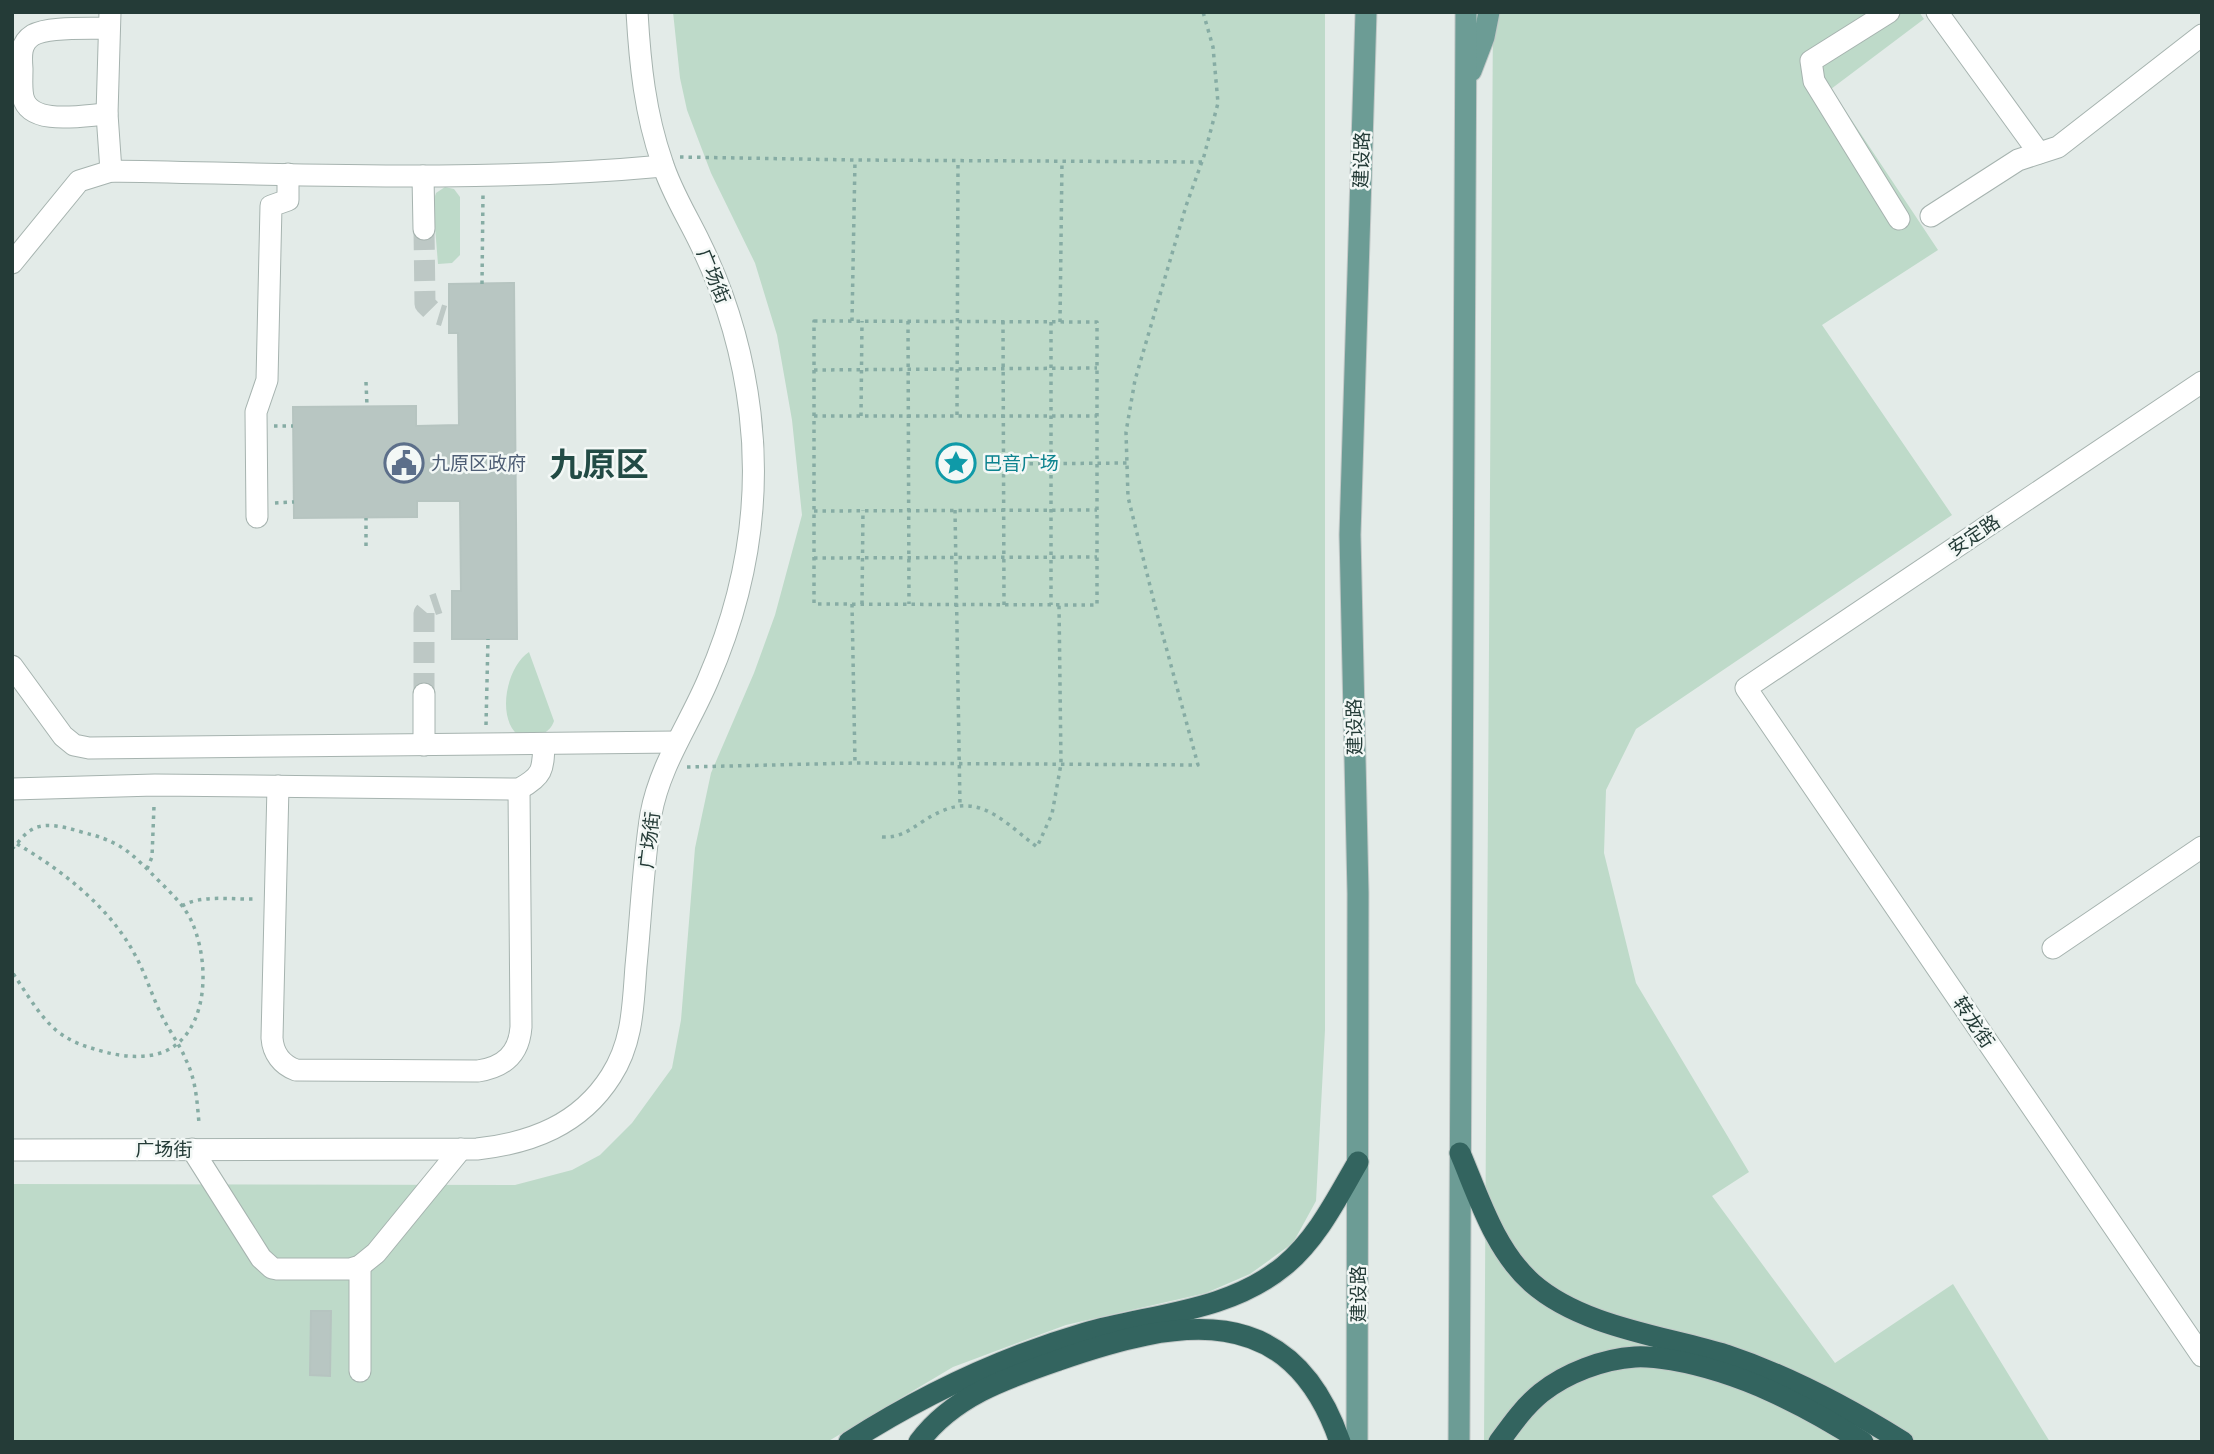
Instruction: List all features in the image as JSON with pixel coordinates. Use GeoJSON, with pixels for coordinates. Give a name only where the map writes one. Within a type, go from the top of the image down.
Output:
{"type":"FeatureCollection","features":[{"type":"Feature","properties":{"kind":"highway"},"geometry":{"type":"LineString","coordinates":[[1460,1153],[1502,1244],[1533,1283],[1556,1299],[1608,1322],[1766,1369],[1812,1390],[1903,1442]]}},
{"type":"Feature","properties":{"kind":"highway"},"geometry":{"type":"LineString","coordinates":[[849,1442],[928,1397],[1012,1359],[1086,1333],[1209,1305],[1250,1287],[1285,1266],[1301,1250],[1335,1203],[1358,1162]]}},
{"type":"Feature","properties":{"kind":"highway"},"geometry":{"type":"LineString","coordinates":[[919,1442],[935,1421],[961,1401],[1018,1375],[1084,1352],[1137,1338],[1201,1328],[1243,1335],[1261,1342],[1288,1359],[1310,1382],[1331,1415],[1340,1442]]}},
{"type":"Feature","properties":{"kind":"highway"},"geometry":{"type":"LineString","coordinates":[[1499,1442],[1519,1415],[1542,1392],[1583,1370],[1635,1357],[1694,1364],[1749,1381],[1797,1404],[1863,1442]]}},
{"type":"Feature","properties":{"kind":"main road","name":"建设路"},"geometry":{"type":"LineString","coordinates":[[1357,1442],[1358,893],[1350,535],[1366,12]]}},
{"type":"Feature","properties":{"kind":"main road"},"geometry":{"type":"LineString","coordinates":[[1459,1442],[1466,12]]}},
{"type":"Feature","properties":{"kind":"main road"},"geometry":{"type":"LineString","coordinates":[[1466,82],[1484,37],[1489,12]]}},
{"type":"Feature","properties":{"kind":"street","name":"广场街"},"geometry":{"type":"LineString","coordinates":[[12,1150],[461,1149],[502,1146],[530,1140],[555,1129],[581,1111],[598,1095],[619,1063],[631,1028],[652,813],[663,773],[707,682],[741,589],[749,545],[754,472],[750,409],[740,354],[729,313],[701,243],[662,161],[643,88],[637,12]]}},
{"type":"Feature","properties":{"kind":"street"},"geometry":{"type":"LineString","coordinates":[[1889,12],[1811,61],[1814,81],[1899,219]]}},
{"type":"Feature","properties":{"kind":"street"},"geometry":{"type":"LineString","coordinates":[[1937,12],[2039,153]]}},
{"type":"Feature","properties":{"kind":"street"},"geometry":{"type":"LineString","coordinates":[[107,114],[52,117],[37,114],[28,107],[23,96],[22,57],[26,42],[40,32],[109,20],[107,114],[111,171]]}},
{"type":"Feature","properties":{"kind":"street"},"geometry":{"type":"LineString","coordinates":[[1931,216],[2018,160],[2059,147],[2202,35]]}},
{"type":"Feature","properties":{"kind":"street"},"geometry":{"type":"LineString","coordinates":[[12,263],[79,181],[111,171],[484,175],[583,173],[662,161]]}},
{"type":"Feature","properties":{"kind":"street"},"geometry":{"type":"LineString","coordinates":[[262,510],[256,412],[267,380],[271,206],[288,200],[288,174]]}},
{"type":"Feature","properties":{"kind":"street"},"geometry":{"type":"LineString","coordinates":[[423,176],[424,229]]}},
{"type":"Feature","properties":{"kind":"street","name":"安定路"},"geometry":{"type":"LineString","coordinates":[[1746,688],[2202,382]]}},
{"type":"Feature","properties":{"kind":"street"},"geometry":{"type":"LineString","coordinates":[[12,666],[63,736],[81,747],[677,742]]}},
{"type":"Feature","properties":{"kind":"street","name":"转龙街"},"geometry":{"type":"LineString","coordinates":[[1746,688],[2202,1356]]}},
{"type":"Feature","properties":{"kind":"street"},"geometry":{"type":"LineString","coordinates":[[424,694],[424,745]]}},
{"type":"Feature","properties":{"kind":"street"},"geometry":{"type":"LineString","coordinates":[[12,789],[155,785],[519,789],[540,775],[543,769],[544,744]]}},
{"type":"Feature","properties":{"kind":"street"},"geometry":{"type":"LineString","coordinates":[[278,786],[272,1038],[275,1052],[286,1065],[296,1070],[478,1071],[496,1066],[516,1050],[521,1027],[519,789]]}},
{"type":"Feature","properties":{"kind":"street"},"geometry":{"type":"LineString","coordinates":[[2053,948],[2202,847]]}},
{"type":"Feature","properties":{"kind":"street"},"geometry":{"type":"LineString","coordinates":[[192,1149],[261,1258],[272,1268],[350,1269],[360,1266],[376,1253],[461,1149]]}},
{"type":"Feature","properties":{"kind":"street"},"geometry":{"type":"LineString","coordinates":[[360,1266],[360,1371]]}},
{"type":"Feature","properties":{"kind":"path"},"geometry":{"type":"LineString","coordinates":[[685,767],[855,763],[1198,765],[1128,497],[1126,432],[1135,380],[1218,103],[1213,47],[1203,12]]}},
{"type":"Feature","properties":{"kind":"path"},"geometry":{"type":"LineString","coordinates":[[852,321],[855,160]]}},
{"type":"Feature","properties":{"kind":"path"},"geometry":{"type":"LineString","coordinates":[[662,161],[1202,162]]}},
{"type":"Feature","properties":{"kind":"path"},"geometry":{"type":"LineString","coordinates":[[957,415],[958,161]]}},
{"type":"Feature","properties":{"kind":"path"},"geometry":{"type":"LineString","coordinates":[[1060,322],[1062,161]]}},
{"type":"Feature","properties":{"kind":"path"},"geometry":{"type":"LineString","coordinates":[[482,284],[484,175]]}},
{"type":"Feature","properties":{"kind":"path"},"geometry":{"type":"LineString","coordinates":[[814,321],[862,321],[1097,322],[1097,605],[814,604],[814,321]]}},
{"type":"Feature","properties":{"kind":"path"},"geometry":{"type":"LineString","coordinates":[[861,416],[862,321]]}},
{"type":"Feature","properties":{"kind":"path"},"geometry":{"type":"LineString","coordinates":[[908,321],[909,604]]}},
{"type":"Feature","properties":{"kind":"path"},"geometry":{"type":"LineString","coordinates":[[1003,321],[1004,605]]}},
{"type":"Feature","properties":{"kind":"path"},"geometry":{"type":"LineString","coordinates":[[1051,322],[1051,605]]}},
{"type":"Feature","properties":{"kind":"path"},"geometry":{"type":"LineString","coordinates":[[814,370],[1097,368]]}},
{"type":"Feature","properties":{"kind":"path"},"geometry":{"type":"LineString","coordinates":[[366,382],[367,406]]}},
{"type":"Feature","properties":{"kind":"path"},"geometry":{"type":"LineString","coordinates":[[814,415],[1097,416]]}},
{"type":"Feature","properties":{"kind":"path"},"geometry":{"type":"LineString","coordinates":[[265,427],[293,426]]}},
{"type":"Feature","properties":{"kind":"path"},"geometry":{"type":"LineString","coordinates":[[1004,464],[1127,463]]}},
{"type":"Feature","properties":{"kind":"path"},"geometry":{"type":"LineString","coordinates":[[262,510],[294,502]]}},
{"type":"Feature","properties":{"kind":"path"},"geometry":{"type":"LineString","coordinates":[[862,604],[863,510]]}},
{"type":"Feature","properties":{"kind":"path"},"geometry":{"type":"LineString","coordinates":[[955,510],[960,806]]}},
{"type":"Feature","properties":{"kind":"path"},"geometry":{"type":"LineString","coordinates":[[814,511],[1097,510]]}},
{"type":"Feature","properties":{"kind":"path"},"geometry":{"type":"LineString","coordinates":[[366,518],[366,546]]}},
{"type":"Feature","properties":{"kind":"path"},"geometry":{"type":"LineString","coordinates":[[814,558],[1097,557]]}},
{"type":"Feature","properties":{"kind":"path"},"geometry":{"type":"LineString","coordinates":[[852,604],[855,763]]}},
{"type":"Feature","properties":{"kind":"path"},"geometry":{"type":"LineString","coordinates":[[882,837],[900,836],[936,813],[960,806],[988,810],[1037,847],[1052,814],[1061,764],[1059,605]]}},
{"type":"Feature","properties":{"kind":"path"},"geometry":{"type":"LineString","coordinates":[[486,745],[488,639]]}},
{"type":"Feature","properties":{"kind":"path"},"geometry":{"type":"LineString","coordinates":[[147,869],[152,857],[155,785]]}},
{"type":"Feature","properties":{"kind":"path"},"geometry":{"type":"LineString","coordinates":[[12,849],[35,828],[59,827],[117,843],[147,869],[182,906],[194,929],[200,953],[202,982],[192,1026],[177,1044],[158,1054],[132,1056],[117,1055],[74,1043],[43,1017],[12,972]]}},
{"type":"Feature","properties":{"kind":"path"},"geometry":{"type":"LineString","coordinates":[[17,844],[70,881],[112,921],[137,958],[163,1017],[188,1063],[194,1081],[199,1123]]}},
{"type":"Feature","properties":{"kind":"path"},"geometry":{"type":"LineString","coordinates":[[182,906],[203,900],[275,899]]}},
{"type":"Feature","properties":{"kind":"green space"},"geometry":{"type":"Polygon","coordinates":[[[673,12],[1325,12],[1325,1030],[1316,1201],[1293,1243],[1250,1274],[1206,1293],[1066,1325],[953,1367],[827,1442],[12,1442],[12,1184],[515,1185],[572,1170],[600,1155],[632,1123],[672,1068],[681,1020],[695,848],[711,773],[754,673],[775,615],[802,515],[792,420],[777,335],[755,263],[711,173],[687,110],[680,78],[673,12]]]}},
{"type":"Feature","properties":{"kind":"green space"},"geometry":{"type":"Polygon","coordinates":[[[1493,12],[1919,12],[1924,19],[1831,89],[1938,250],[1822,325],[1952,515],[1636,729],[1606,790],[1604,853],[1636,983],[1749,1172],[1712,1196],[1835,1363],[1953,1284],[2050,1442],[1484,1442],[1493,12]]]}},
{"type":"Feature","properties":{"kind":"green space"},"geometry":{"type":"Polygon","coordinates":[[[445,187],[454,189],[460,197],[460,255],[452,263],[438,264],[433,202],[436,193],[445,187]]]}},
{"type":"Feature","properties":{"kind":"green space"},"geometry":{"type":"Polygon","coordinates":[[[529,652],[554,721],[544,733],[518,735],[507,716],[507,692],[515,668],[529,652]]]}},
{"type":"Feature","properties":{"kind":"building","name":"九原区政府"},"geometry":{"type":"Polygon","coordinates":[[[514,283],[517,639],[452,639],[452,591],[461,591],[460,501],[417,501],[417,517],[294,518],[293,407],[416,406],[416,426],[459,425],[458,333],[449,333],[449,284],[514,283]]]}},
{"type":"Feature","properties":{"kind":"building"},"geometry":{"type":"Polygon","coordinates":[[[311,1311],[331,1311],[330,1376],[310,1375],[311,1311]]]}},
{"type":"Feature","properties":{"kind":"tunnel"},"geometry":{"type":"LineString","coordinates":[[424,229],[425,304],[434,313],[444,316]]}},
{"type":"Feature","properties":{"kind":"tunnel"},"geometry":{"type":"LineString","coordinates":[[424,694],[424,613],[430,606],[439,603]]}},
{"type":"Feature","properties":{"kind":"place","name":"九原区政府"},"geometry":{"type":"Point","coordinates":[404,463]}},
{"type":"Feature","properties":{"kind":"place","name":"巴音广场"},"geometry":{"type":"Point","coordinates":[956,463]}},
{"type":"Feature","properties":{"kind":"district","name":"九原区"},"geometry":{"type":"Point","coordinates":[599,464]}}]}
